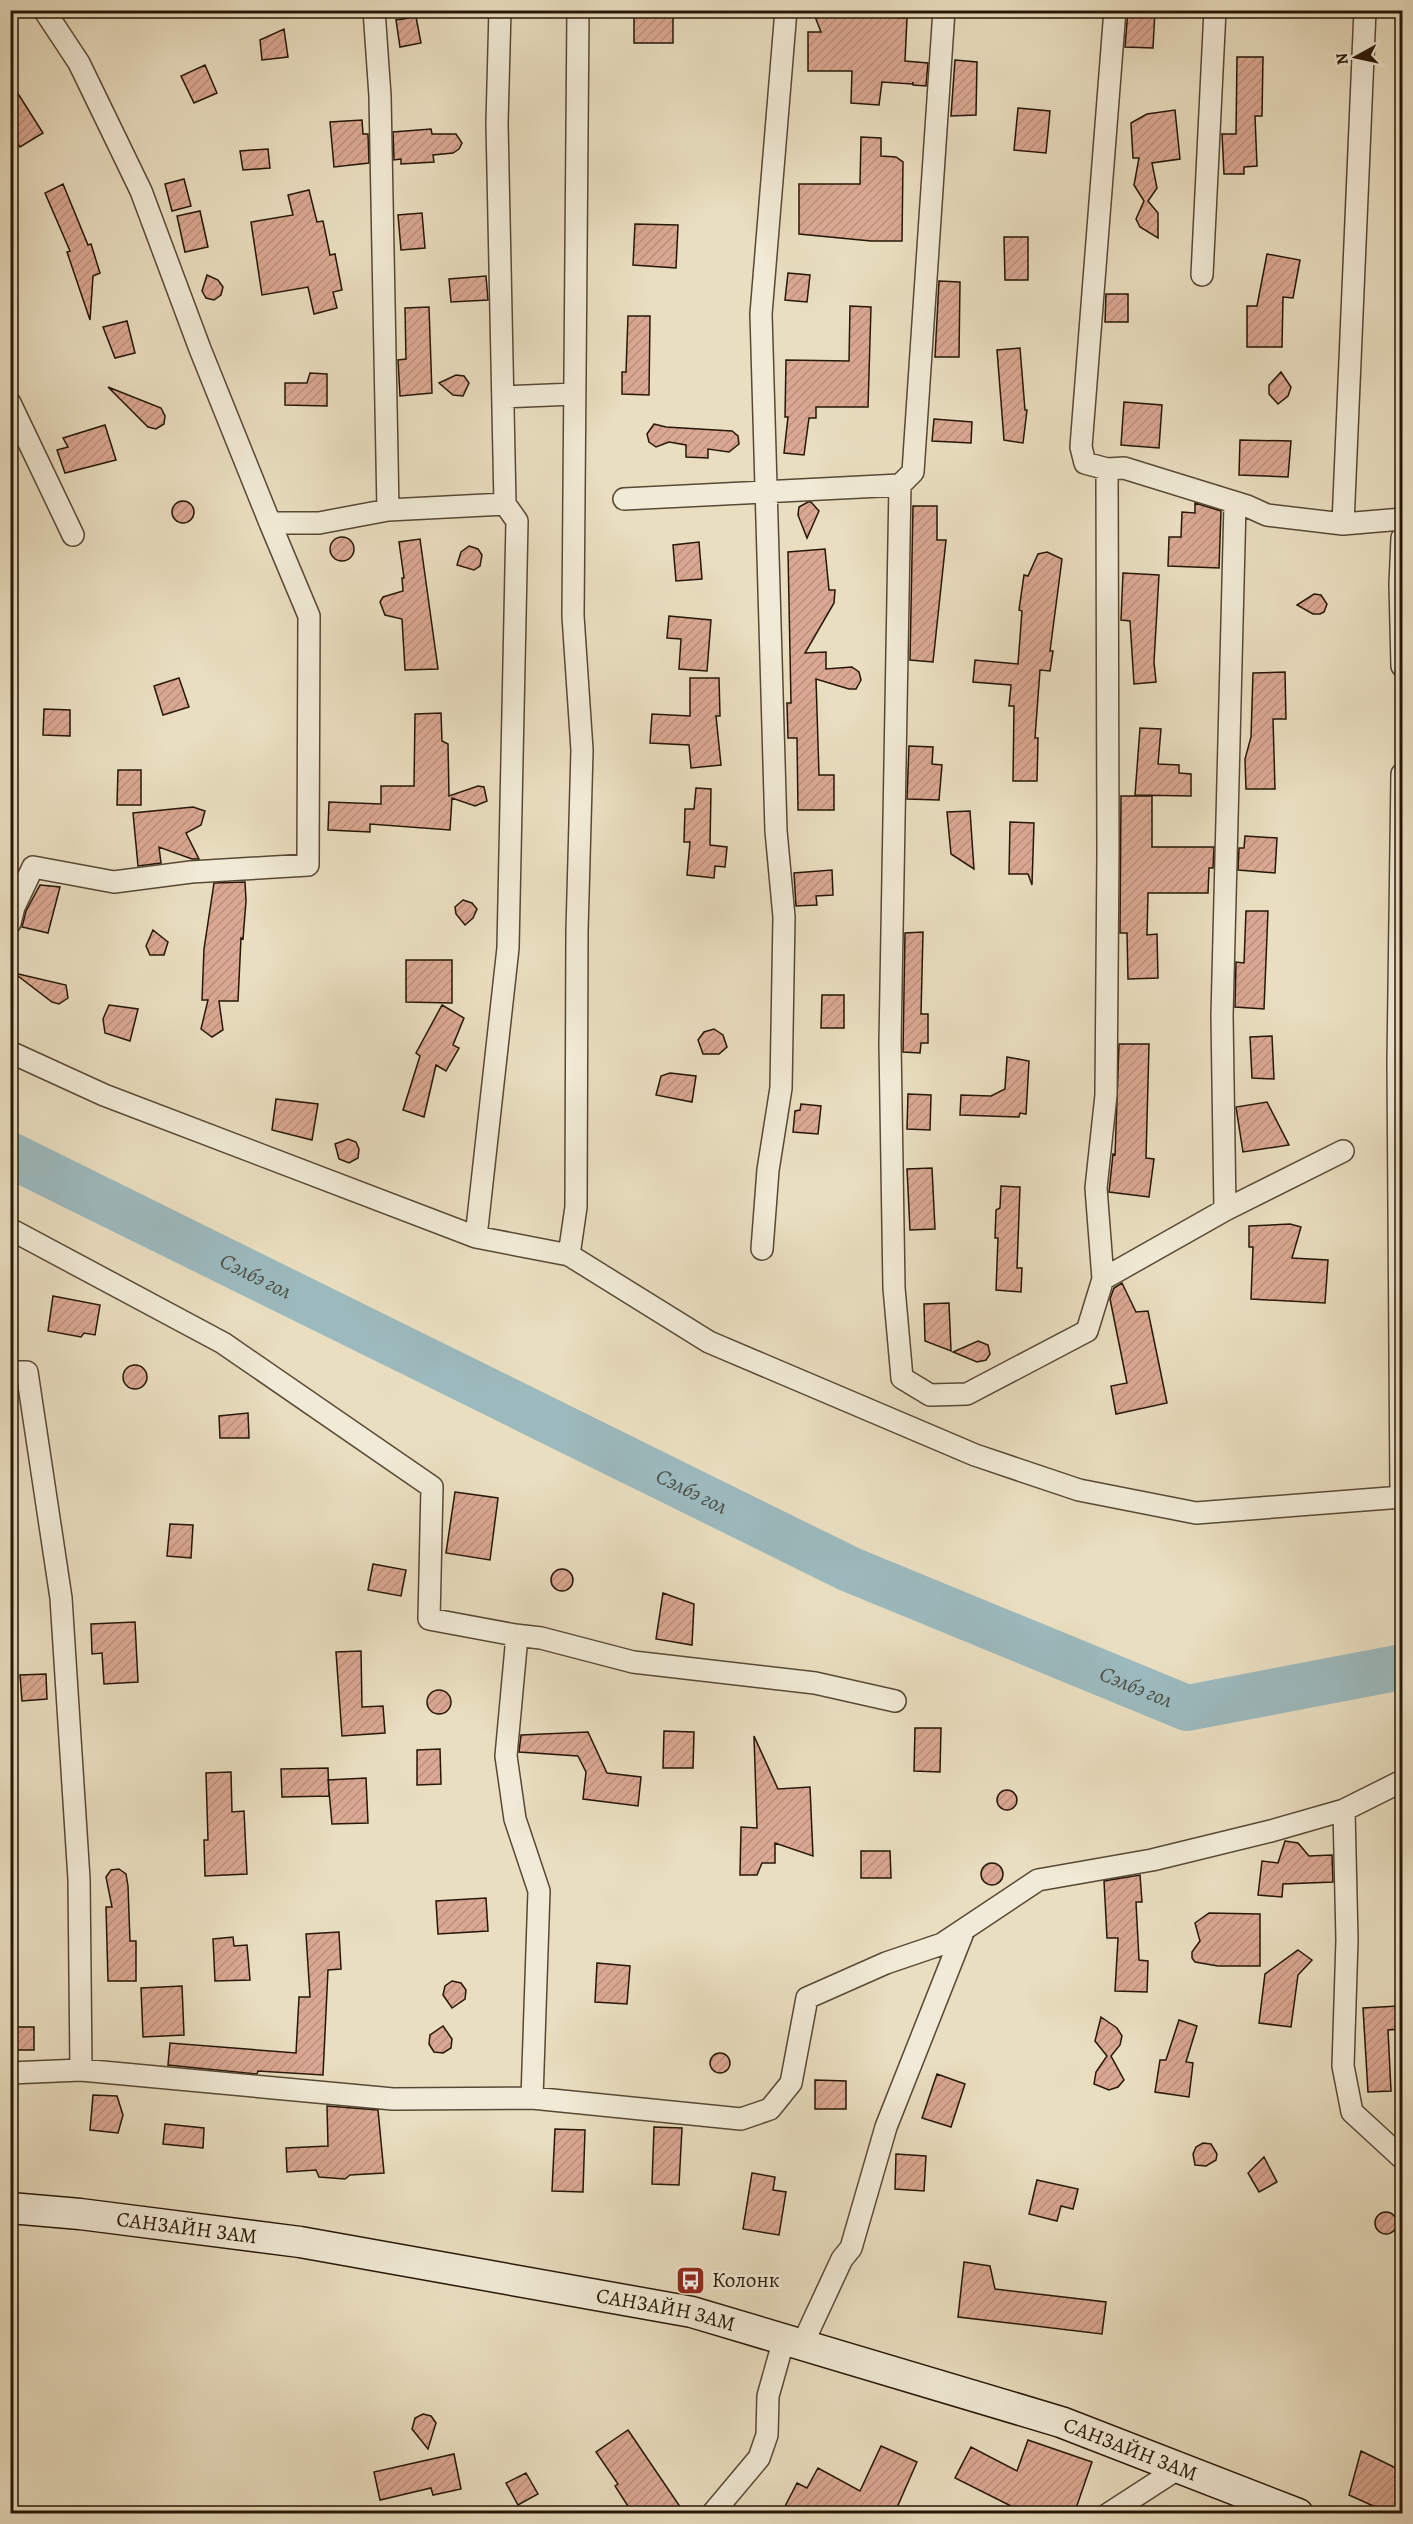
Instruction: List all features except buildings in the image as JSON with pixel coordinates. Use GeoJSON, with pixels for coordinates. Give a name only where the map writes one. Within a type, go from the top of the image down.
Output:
{"type":"FeatureCollection","features":[{"type":"Feature","properties":{"kind":"main road","name":"САНЗАЙН ЗАМ"},"geometry":{"type":"LineString","coordinates":[[10,2208],[80,2214],[300,2242],[693,2312],[1061,2422],[1298,2514]]}},
{"type":"Feature","properties":{"kind":"street"},"geometry":{"type":"LineString","coordinates":[[10,923],[14,908],[33,867],[114,882],[191,872],[308,865],[309,616],[200,349],[141,191],[79,63],[44,10]]}},
{"type":"Feature","properties":{"kind":"street"},"geometry":{"type":"LineString","coordinates":[[374,10],[380,96],[388,510]]}},
{"type":"Feature","properties":{"kind":"street"},"geometry":{"type":"LineString","coordinates":[[476,1237],[508,948],[517,521],[505,504],[497,123],[500,10]]}},
{"type":"Feature","properties":{"kind":"street"},"geometry":{"type":"LineString","coordinates":[[569,1255],[576,1208],[577,931],[582,750],[573,615],[578,10]]}},
{"type":"Feature","properties":{"kind":"street"},"geometry":{"type":"LineString","coordinates":[[762,1249],[768,1170],[781,1088],[784,917],[776,831],[761,314],[786,10]]}},
{"type":"Feature","properties":{"kind":"street"},"geometry":{"type":"LineString","coordinates":[[624,499],[900,485],[913,472],[944,10]]}},
{"type":"Feature","properties":{"kind":"street"},"geometry":{"type":"LineString","coordinates":[[1115,10],[1081,447],[1085,463],[1107,469],[1124,468],[1247,506],[1267,515],[1343,524],[1402,519]]}},
{"type":"Feature","properties":{"kind":"street"},"geometry":{"type":"LineString","coordinates":[[1202,275],[1215,10]]}},
{"type":"Feature","properties":{"kind":"street"},"geometry":{"type":"LineString","coordinates":[[1343,524],[1365,10]]}},
{"type":"Feature","properties":{"kind":"street"},"geometry":{"type":"LineString","coordinates":[[503,397],[574,394]]}},
{"type":"Feature","properties":{"kind":"street"},"geometry":{"type":"LineString","coordinates":[[10,403],[73,535]]}},
{"type":"Feature","properties":{"kind":"street"},"geometry":{"type":"LineString","coordinates":[[900,485],[890,1044],[894,1288],[902,1378],[930,1395],[967,1394],[1087,1331],[1103,1279],[1096,1188],[1106,1095],[1107,469]]}},
{"type":"Feature","properties":{"kind":"street"},"geometry":{"type":"LineString","coordinates":[[270,523],[319,523],[388,510],[505,504]]}},
{"type":"Feature","properties":{"kind":"street"},"geometry":{"type":"LineString","coordinates":[[1225,1210],[1222,1016],[1235,504]]}},
{"type":"Feature","properties":{"kind":"street"},"geometry":{"type":"LineString","coordinates":[[1402,538],[1400,584],[1402,666]]}},
{"type":"Feature","properties":{"kind":"street"},"geometry":{"type":"LineString","coordinates":[[10,1052],[104,1095],[476,1237],[569,1255],[709,1342],[975,1455],[1079,1490],[1196,1513],[1402,1497],[1398,1061],[1402,774]]}},
{"type":"Feature","properties":{"kind":"street"},"geometry":{"type":"LineString","coordinates":[[1103,1279],[1225,1210],[1342,1151]]}},
{"type":"Feature","properties":{"kind":"street"},"geometry":{"type":"LineString","coordinates":[[10,1229],[223,1343],[432,1487],[429,1619],[541,1638],[633,1662],[814,1683],[895,1701]]}},
{"type":"Feature","properties":{"kind":"street"},"geometry":{"type":"LineString","coordinates":[[10,1372],[27,1372],[61,1598],[79,1879],[81,2070]]}},
{"type":"Feature","properties":{"kind":"street"},"geometry":{"type":"LineString","coordinates":[[515,1635],[516,1647],[506,1756],[515,1819],[539,1891],[532,2098]]}},
{"type":"Feature","properties":{"kind":"street"},"geometry":{"type":"LineString","coordinates":[[10,2073],[81,2070],[393,2099],[532,2098],[741,2119],[770,2109],[791,2083],[807,1998],[886,1963],[942,1944],[1038,1880],[1152,1860],[1344,1810],[1402,1781]]}},
{"type":"Feature","properties":{"kind":"street"},"geometry":{"type":"LineString","coordinates":[[1344,1810],[1347,1940],[1343,2066],[1352,2112],[1402,2158]]}},
{"type":"Feature","properties":{"kind":"street"},"geometry":{"type":"LineString","coordinates":[[712,2514],[759,2458],[767,2435],[768,2396],[793,2342],[842,2259],[851,2248],[886,2127],[964,1930]]}},
{"type":"Feature","properties":{"kind":"street"},"geometry":{"type":"LineString","coordinates":[[1108,2514],[1179,2468]]}},
{"type":"Feature","properties":{"kind":"waterway","name":"Сэлбэ гол"},"geometry":{"type":"LineString","coordinates":[[10,1155],[849,1569],[1187,1708],[1402,1667]]}},
{"type":"Feature","properties":{"kind":"place","name":"Колонк"},"geometry":{"type":"Point","coordinates":[691,2280]}}]}
